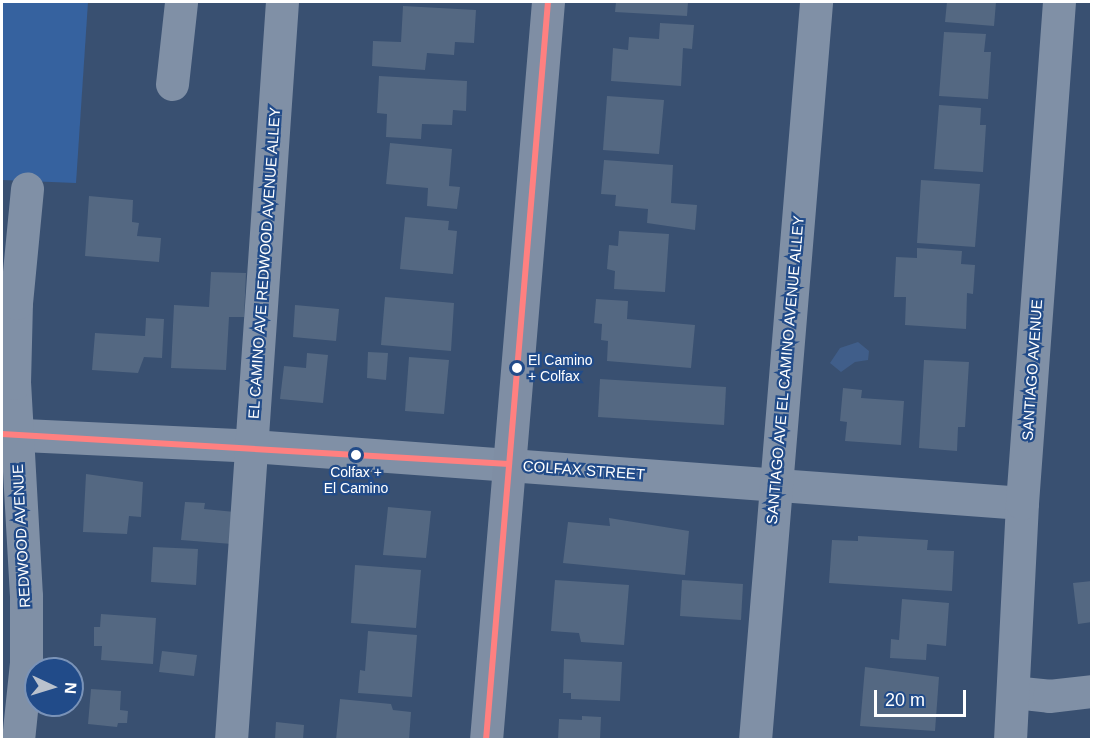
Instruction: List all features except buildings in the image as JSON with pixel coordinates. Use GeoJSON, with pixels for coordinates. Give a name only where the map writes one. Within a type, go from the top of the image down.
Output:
{"type":"FeatureCollection","features":[{"type":"Feature","properties":{"kind":"main road"},"geometry":{"type":"LineString","coordinates":[[486,740],[548,2]]}},
{"type":"Feature","properties":{"kind":"street"},"geometry":{"type":"LineString","coordinates":[[171,84],[180,2]]}},
{"type":"Feature","properties":{"kind":"street","name":"EL CAMINO AVE REDWOOD AVENUE ALLEY"},"geometry":{"type":"LineString","coordinates":[[231,740],[282,2]]}},
{"type":"Feature","properties":{"kind":"street","name":"SANTIAGO AVE EL CAMINO AVENUE ALLEY"},"geometry":{"type":"LineString","coordinates":[[755,740],[774,485],[816,2]]}},
{"type":"Feature","properties":{"kind":"street","name":"SANTIAGO AVENUE"},"geometry":{"type":"LineString","coordinates":[[1010,740],[1022,503],[1059,2]]}},
{"type":"Feature","properties":{"kind":"street","name":"REDWOOD AVENUE"},"geometry":{"type":"LineString","coordinates":[[18,740],[26,663],[26,596],[8,434],[16,303],[27,189]]}},
{"type":"Feature","properties":{"kind":"street","name":"COLFAX STREET"},"geometry":{"type":"LineString","coordinates":[[8,434],[252,446],[1022,503]]}},
{"type":"Feature","properties":{"kind":"street"},"geometry":{"type":"LineString","coordinates":[[1013,692],[1049,696],[1092,691]]}},
{"type":"Feature","properties":{"kind":"shaded area"},"geometry":{"type":"Polygon","coordinates":[[[2,2],[88,2],[76,183],[2,180],[2,2]]]}},
{"type":"Feature","properties":{"kind":"shaded area"},"geometry":{"type":"Polygon","coordinates":[[[858,342],[869,351],[868,360],[855,362],[841,372],[830,363],[840,348],[858,342]]]}},
{"type":"Feature","properties":{"kind":"transit line"},"geometry":{"type":"LineString","coordinates":[[486,740],[548,2]]}},
{"type":"Feature","properties":{"kind":"transit line"},"geometry":{"type":"LineString","coordinates":[[2,434],[509,464]]}},
{"type":"Feature","properties":{"kind":"place","name":"El Camino + Colfax"},"geometry":{"type":"Point","coordinates":[517,368]}},
{"type":"Feature","properties":{"kind":"place","name":"Colfax + El Camino"},"geometry":{"type":"Point","coordinates":[356,455]}}]}
